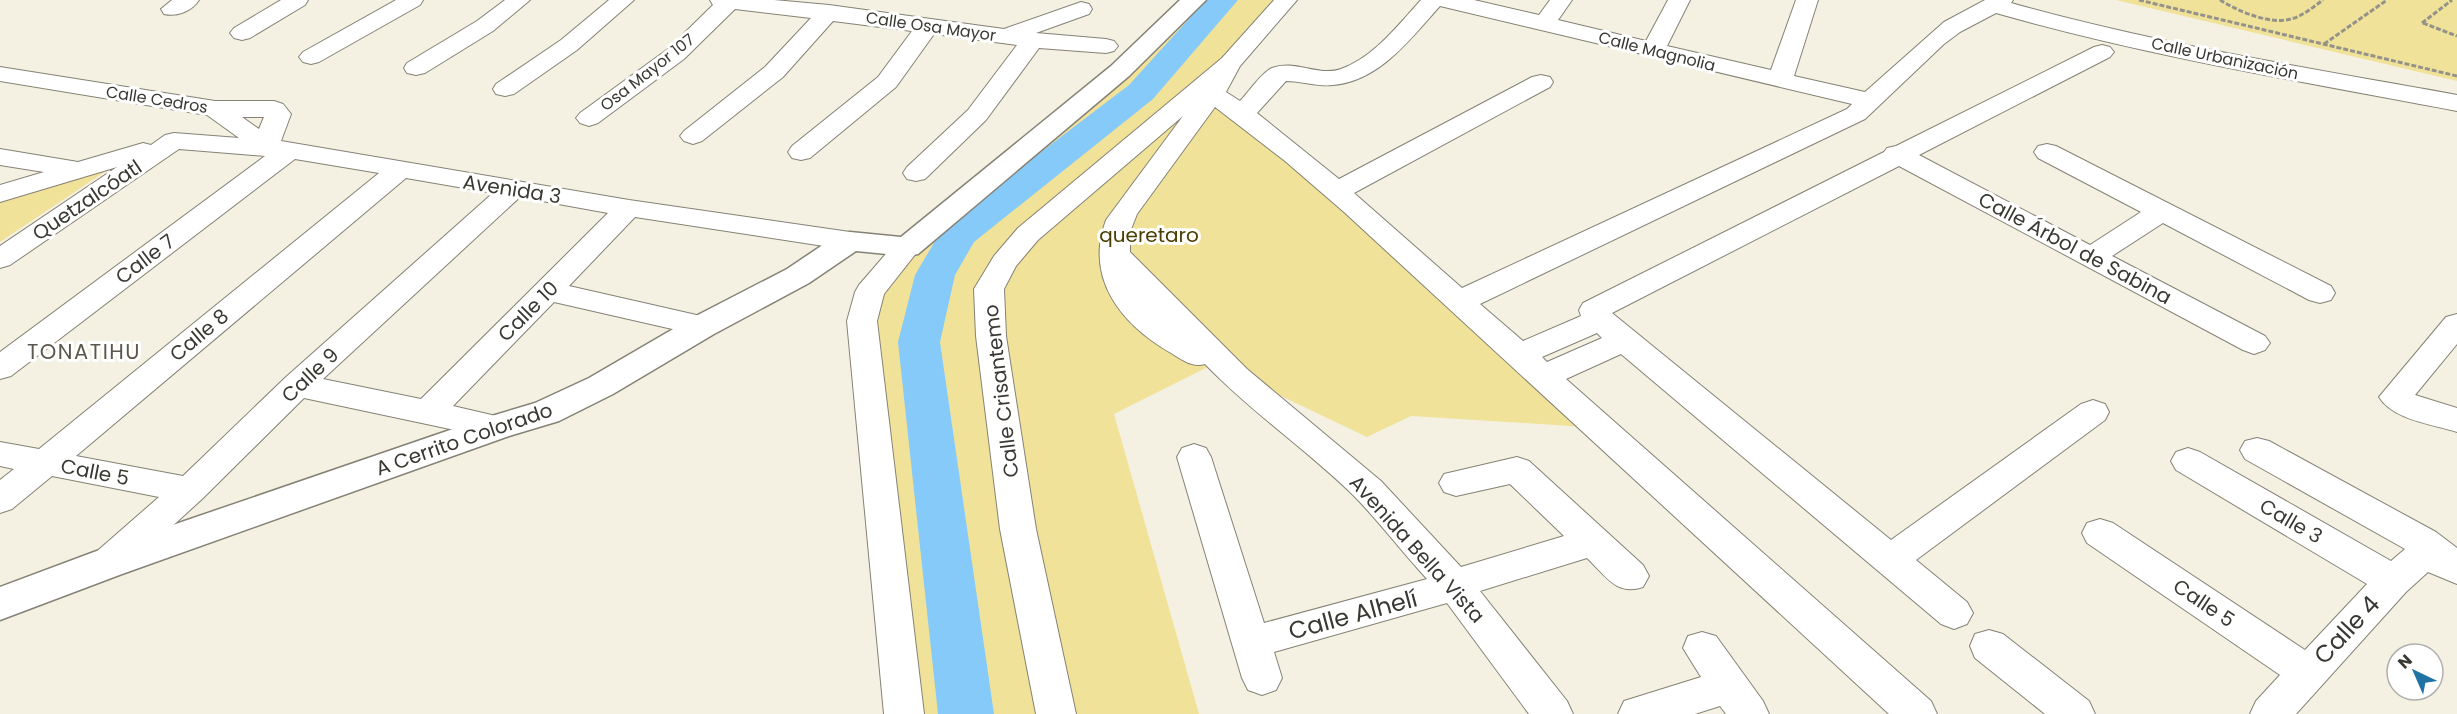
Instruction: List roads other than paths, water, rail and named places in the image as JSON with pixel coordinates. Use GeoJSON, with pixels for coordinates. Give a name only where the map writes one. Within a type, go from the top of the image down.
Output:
{"type":"FeatureCollection","features":[{"type":"Feature","properties":{"kind":"main road"},"geometry":{"type":"LineString","coordinates":[[850,241],[907,247],[1120,71],[1194,0]]}},
{"type":"Feature","properties":{"kind":"main road","name":"A Cerrito Colorado"},"geometry":{"type":"LineString","coordinates":[[0,604],[108,563],[558,407],[601,386],[703,326],[788,282],[850,241]]}},
{"type":"Feature","properties":{"kind":"street"},"geometry":{"type":"LineString","coordinates":[[242,33],[297,0]]}},
{"type":"Feature","properties":{"kind":"street"},"geometry":{"type":"LineString","coordinates":[[311,57],[412,0]]}},
{"type":"Feature","properties":{"kind":"street"},"geometry":{"type":"LineString","coordinates":[[416,68],[485,26],[519,0]]}},
{"type":"Feature","properties":{"kind":"street"},"geometry":{"type":"LineString","coordinates":[[505,89],[569,45],[623,0]]}},
{"type":"Feature","properties":{"kind":"street"},"geometry":{"type":"LineString","coordinates":[[866,8],[900,0]]}},
{"type":"Feature","properties":{"kind":"street","name":"Calle Crisantemo"},"geometry":{"type":"LineString","coordinates":[[1056,714],[1018,529],[991,336],[989,289],[1004,262],[1028,234],[1207,90],[1286,0]]}},
{"type":"Feature","properties":{"kind":"street"},"geometry":{"type":"LineString","coordinates":[[1243,113],[1279,74],[1334,78],[1360,70],[1389,47],[1433,0]]}},
{"type":"Feature","properties":{"kind":"street","name":"Calle Magnolia"},"geometry":{"type":"LineString","coordinates":[[1444,0],[1870,101]]}},
{"type":"Feature","properties":{"kind":"street"},"geometry":{"type":"LineString","coordinates":[[1544,24],[1561,0]]}},
{"type":"Feature","properties":{"kind":"street"},"geometry":{"type":"LineString","coordinates":[[1653,50],[1679,0]]}},
{"type":"Feature","properties":{"kind":"street"},"geometry":{"type":"LineString","coordinates":[[1780,81],[1807,0]]}},
{"type":"Feature","properties":{"kind":"street","name":"Calle Osa Mayor"},"geometry":{"type":"LineString","coordinates":[[725,1],[829,12],[866,8],[928,26],[1033,40],[1106,46]]}},
{"type":"Feature","properties":{"kind":"street","name":"Osa Mayor 107"},"geometry":{"type":"LineString","coordinates":[[589,118],[676,54],[725,1]]}},
{"type":"Feature","properties":{"kind":"street"},"geometry":{"type":"LineString","coordinates":[[1460,301],[1840,123],[1856,114],[1936,39],[1952,27],[1998,3]]}},
{"type":"Feature","properties":{"kind":"street","name":"Calle Urbanización"},"geometry":{"type":"LineString","coordinates":[[1998,3],[2050,21],[2236,62],[2457,103]]}},
{"type":"Feature","properties":{"kind":"street"},"geometry":{"type":"LineString","coordinates":[[1005,36],[1081,9]]}},
{"type":"Feature","properties":{"kind":"street"},"geometry":{"type":"LineString","coordinates":[[693,136],[774,72],[829,12]]}},
{"type":"Feature","properties":{"kind":"street"},"geometry":{"type":"LineString","coordinates":[[801,152],[887,82],[928,26]]}},
{"type":"Feature","properties":{"kind":"street"},"geometry":{"type":"LineString","coordinates":[[916,173],[977,115],[1033,40]]}},
{"type":"Feature","properties":{"kind":"street"},"geometry":{"type":"LineString","coordinates":[[1954,613],[1600,320],[1594,310],[1896,154],[2102,52]]}},
{"type":"Feature","properties":{"kind":"street","name":"Calle Cedros"},"geometry":{"type":"LineString","coordinates":[[0,74],[222,114],[260,108],[278,111],[278,148]]}},
{"type":"Feature","properties":{"kind":"street"},"geometry":{"type":"LineString","coordinates":[[1335,192],[1541,82]]}},
{"type":"Feature","properties":{"kind":"street"},"geometry":{"type":"LineString","coordinates":[[1207,90],[1243,113],[1521,354],[1777,590],[1917,714]]}},
{"type":"Feature","properties":{"kind":"street","name":"Avenida Bella Vista"},"geometry":{"type":"LineString","coordinates":[[1207,90],[1122,213],[1114,232],[1117,279],[1128,306],[1147,324],[1236,377],[1369,490],[1454,585],[1553,714]]}},
{"type":"Feature","properties":{"kind":"street"},"geometry":{"type":"LineString","coordinates":[[0,194],[174,141],[222,114],[278,148]]}},
{"type":"Feature","properties":{"kind":"street","name":"Avenida 3"},"geometry":{"type":"LineString","coordinates":[[174,141],[278,148],[628,208],[850,241]]}},
{"type":"Feature","properties":{"kind":"street","name":"Quetzalcóatl"},"geometry":{"type":"LineString","coordinates":[[0,259],[174,141]]}},
{"type":"Feature","properties":{"kind":"street","name":"Calle 7"},"geometry":{"type":"LineString","coordinates":[[0,368],[278,148]]}},
{"type":"Feature","properties":{"kind":"street"},"geometry":{"type":"LineString","coordinates":[[2047,152],[2320,293]]}},
{"type":"Feature","properties":{"kind":"street","name":"Calle Árbol de Sabina"},"geometry":{"type":"LineString","coordinates":[[1896,154],[2254,343]]}},
{"type":"Feature","properties":{"kind":"street"},"geometry":{"type":"LineString","coordinates":[[0,157],[80,170]]}},
{"type":"Feature","properties":{"kind":"street","name":"Calle 8"},"geometry":{"type":"LineString","coordinates":[[0,500],[399,170]]}},
{"type":"Feature","properties":{"kind":"street","name":"Calle 9"},"geometry":{"type":"LineString","coordinates":[[108,563],[190,490],[297,386],[513,189]]}},
{"type":"Feature","properties":{"kind":"street","name":"Calle 10"},"geometry":{"type":"LineString","coordinates":[[427,413],[628,208]]}},
{"type":"Feature","properties":{"kind":"street"},"geometry":{"type":"LineString","coordinates":[[2103,263],[2172,217]]}},
{"type":"Feature","properties":{"kind":"street"},"geometry":{"type":"LineString","coordinates":[[904,714],[862,321],[870,292],[907,247]]}},
{"type":"Feature","properties":{"kind":"street"},"geometry":{"type":"LineString","coordinates":[[548,291],[703,326]]}},
{"type":"Feature","properties":{"kind":"street"},"geometry":{"type":"LineString","coordinates":[[1521,354],[1600,320]]}},
{"type":"Feature","properties":{"kind":"street"},"geometry":{"type":"LineString","coordinates":[[2457,324],[2395,397],[2404,404],[2457,420]]}},
{"type":"Feature","properties":{"kind":"street"},"geometry":{"type":"LineString","coordinates":[[1545,376],[1624,340]]}},
{"type":"Feature","properties":{"kind":"street"},"geometry":{"type":"LineString","coordinates":[[297,386],[497,427]]}},
{"type":"Feature","properties":{"kind":"street"},"geometry":{"type":"LineString","coordinates":[[1890,560],[2093,412]]}},
{"type":"Feature","properties":{"kind":"street"},"geometry":{"type":"LineString","coordinates":[[2257,450],[2423,542],[2441,554],[2445,563]]}},
{"type":"Feature","properties":{"kind":"street","name":"Calle 5"},"geometry":{"type":"LineString","coordinates":[[0,454],[190,490]]}},
{"type":"Feature","properties":{"kind":"street"},"geometry":{"type":"LineString","coordinates":[[1194,457],[1262,678]]}},
{"type":"Feature","properties":{"kind":"street","name":"Calle 3"},"geometry":{"type":"LineString","coordinates":[[2188,461],[2393,581]]}},
{"type":"Feature","properties":{"kind":"street"},"geometry":{"type":"LineString","coordinates":[[1456,483],[1517,470],[1629,576]]}},
{"type":"Feature","properties":{"kind":"street","name":"Calle 5"},"geometry":{"type":"LineString","coordinates":[[2100,533],[2308,673]]}},
{"type":"Feature","properties":{"kind":"street","name":"Calle Alhelí"},"geometry":{"type":"LineString","coordinates":[[1252,642],[1421,597],[1593,542]]}},
{"type":"Feature","properties":{"kind":"street","name":"Calle 4"},"geometry":{"type":"LineString","coordinates":[[2270,714],[2393,581],[2420,558],[2445,563]]}},
{"type":"Feature","properties":{"kind":"street"},"geometry":{"type":"LineString","coordinates":[[1989,646],[2075,714]]}},
{"type":"Feature","properties":{"kind":"street"},"geometry":{"type":"LineString","coordinates":[[1638,714],[1739,700],[1702,648]]}},
{"type":"Feature","properties":{"kind":"waterway"},"geometry":{"type":"LineString","coordinates":[[966,714],[919,342],[935,275],[958,235],[1141,92],[1223,0]]}},
{"type":"Feature","properties":{"kind":"district","name":"TONATIHU"},"geometry":{"type":"Point","coordinates":[84,352]}},
{"type":"Feature","properties":{"kind":"park label","name":"queretaro"},"geometry":{"type":"Point","coordinates":[1149,235]}}]}
